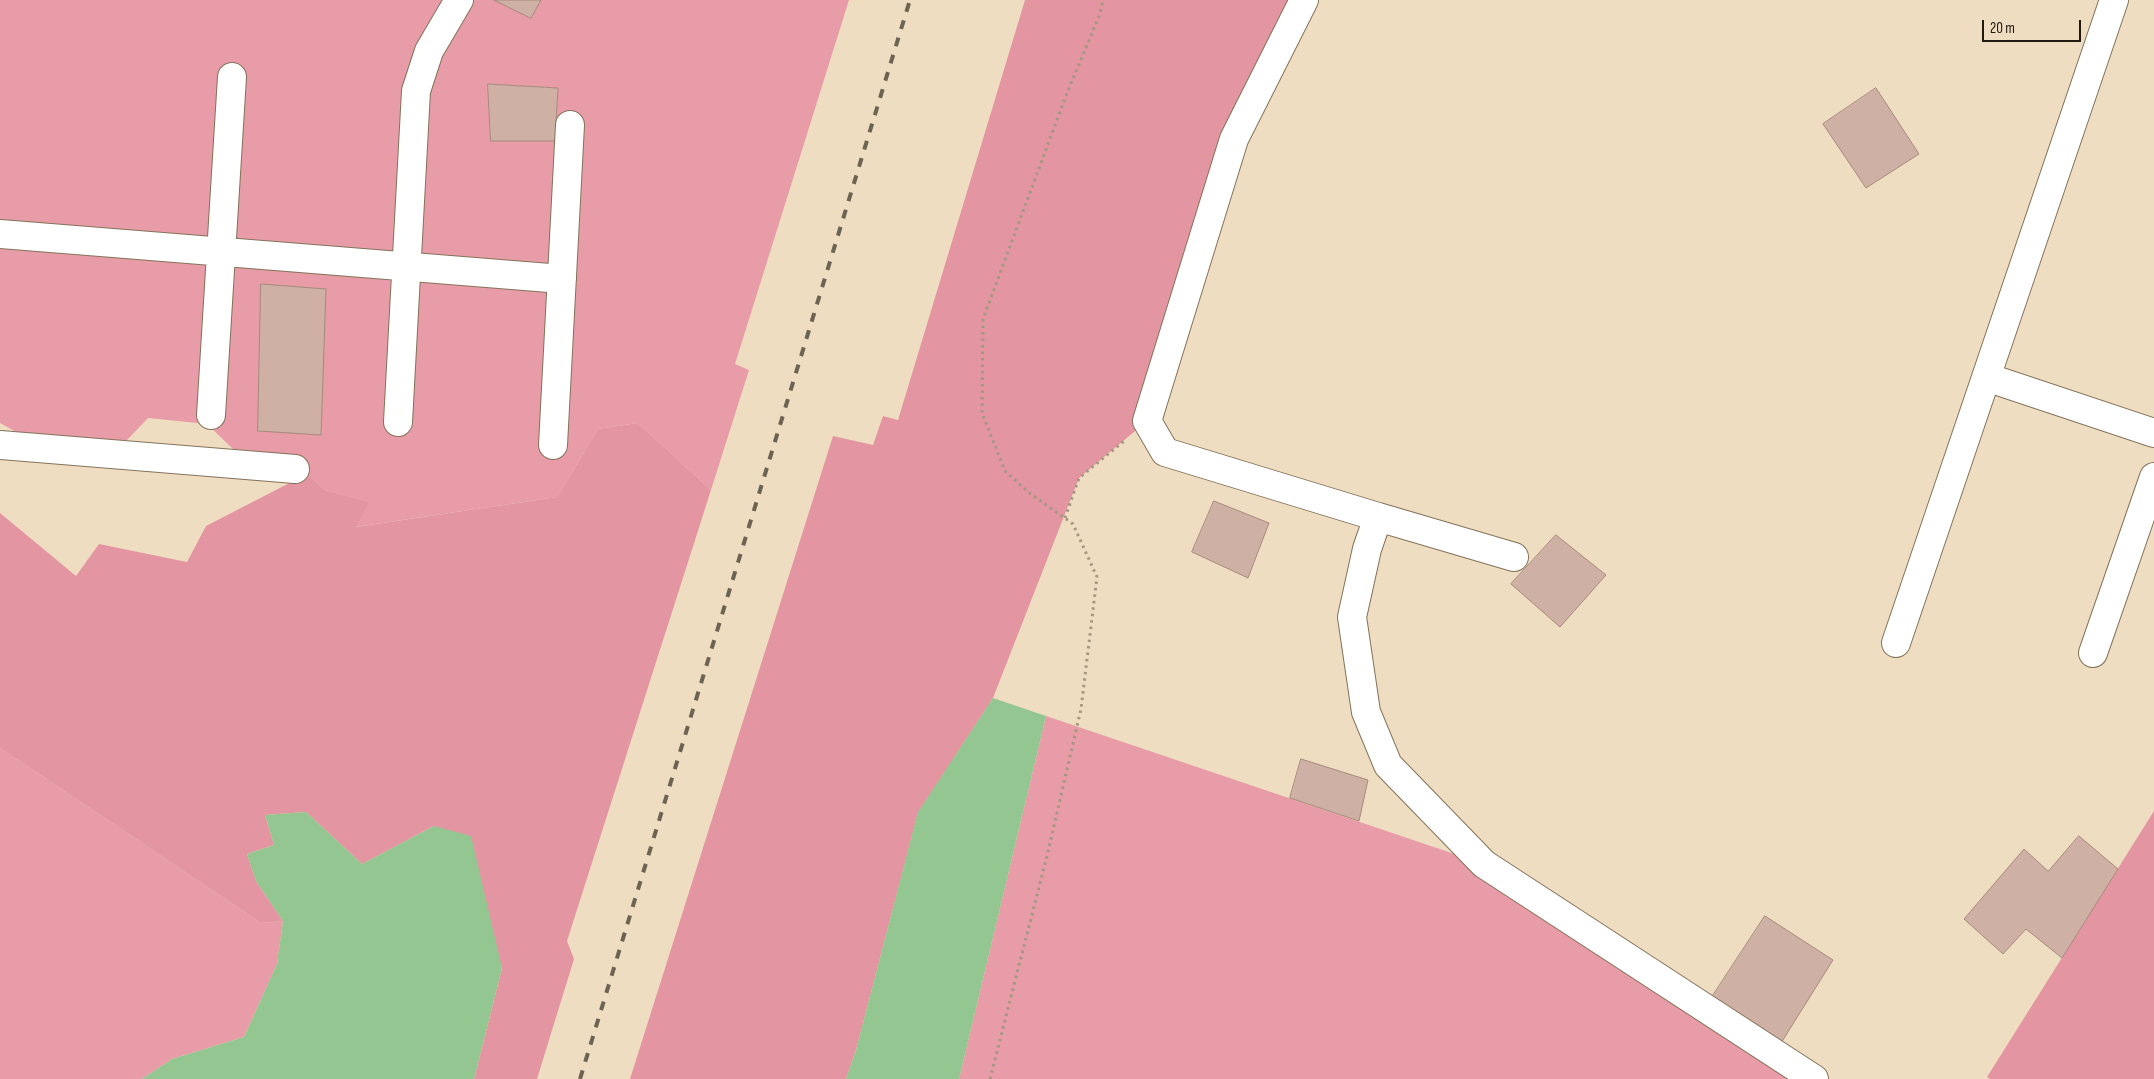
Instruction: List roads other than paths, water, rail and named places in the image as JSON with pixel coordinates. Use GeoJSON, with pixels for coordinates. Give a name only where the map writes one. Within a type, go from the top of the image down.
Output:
{"type":"FeatureCollection","features":[{"type":"Feature","properties":{"kind":"street"},"geometry":{"type":"LineString","coordinates":[[398,422],[416,92],[429,51],[458,0]]}},
{"type":"Feature","properties":{"kind":"street"},"geometry":{"type":"LineString","coordinates":[[1304,0],[1234,139],[1147,421],[1165,452],[1514,557]]}},
{"type":"Feature","properties":{"kind":"street"},"geometry":{"type":"LineString","coordinates":[[1896,642],[2114,0]]}},
{"type":"Feature","properties":{"kind":"street"},"geometry":{"type":"LineString","coordinates":[[211,415],[232,77]]}},
{"type":"Feature","properties":{"kind":"street"},"geometry":{"type":"LineString","coordinates":[[553,445],[570,125]]}},
{"type":"Feature","properties":{"kind":"street"},"geometry":{"type":"LineString","coordinates":[[0,234],[562,279]]}},
{"type":"Feature","properties":{"kind":"street"},"geometry":{"type":"LineString","coordinates":[[1986,377],[2154,433]]}},
{"type":"Feature","properties":{"kind":"street"},"geometry":{"type":"LineString","coordinates":[[0,445],[295,469]]}},
{"type":"Feature","properties":{"kind":"street"},"geometry":{"type":"LineString","coordinates":[[2093,653],[2149,509],[2154,477]]}},
{"type":"Feature","properties":{"kind":"street"},"geometry":{"type":"LineString","coordinates":[[1378,517],[1368,549],[1352,617],[1366,712],[1388,765],[1484,864],[1814,1079]]}},
{"type":"Feature","properties":{"kind":"railway"},"geometry":{"type":"LineString","coordinates":[[580,1079],[910,0]]}}]}
